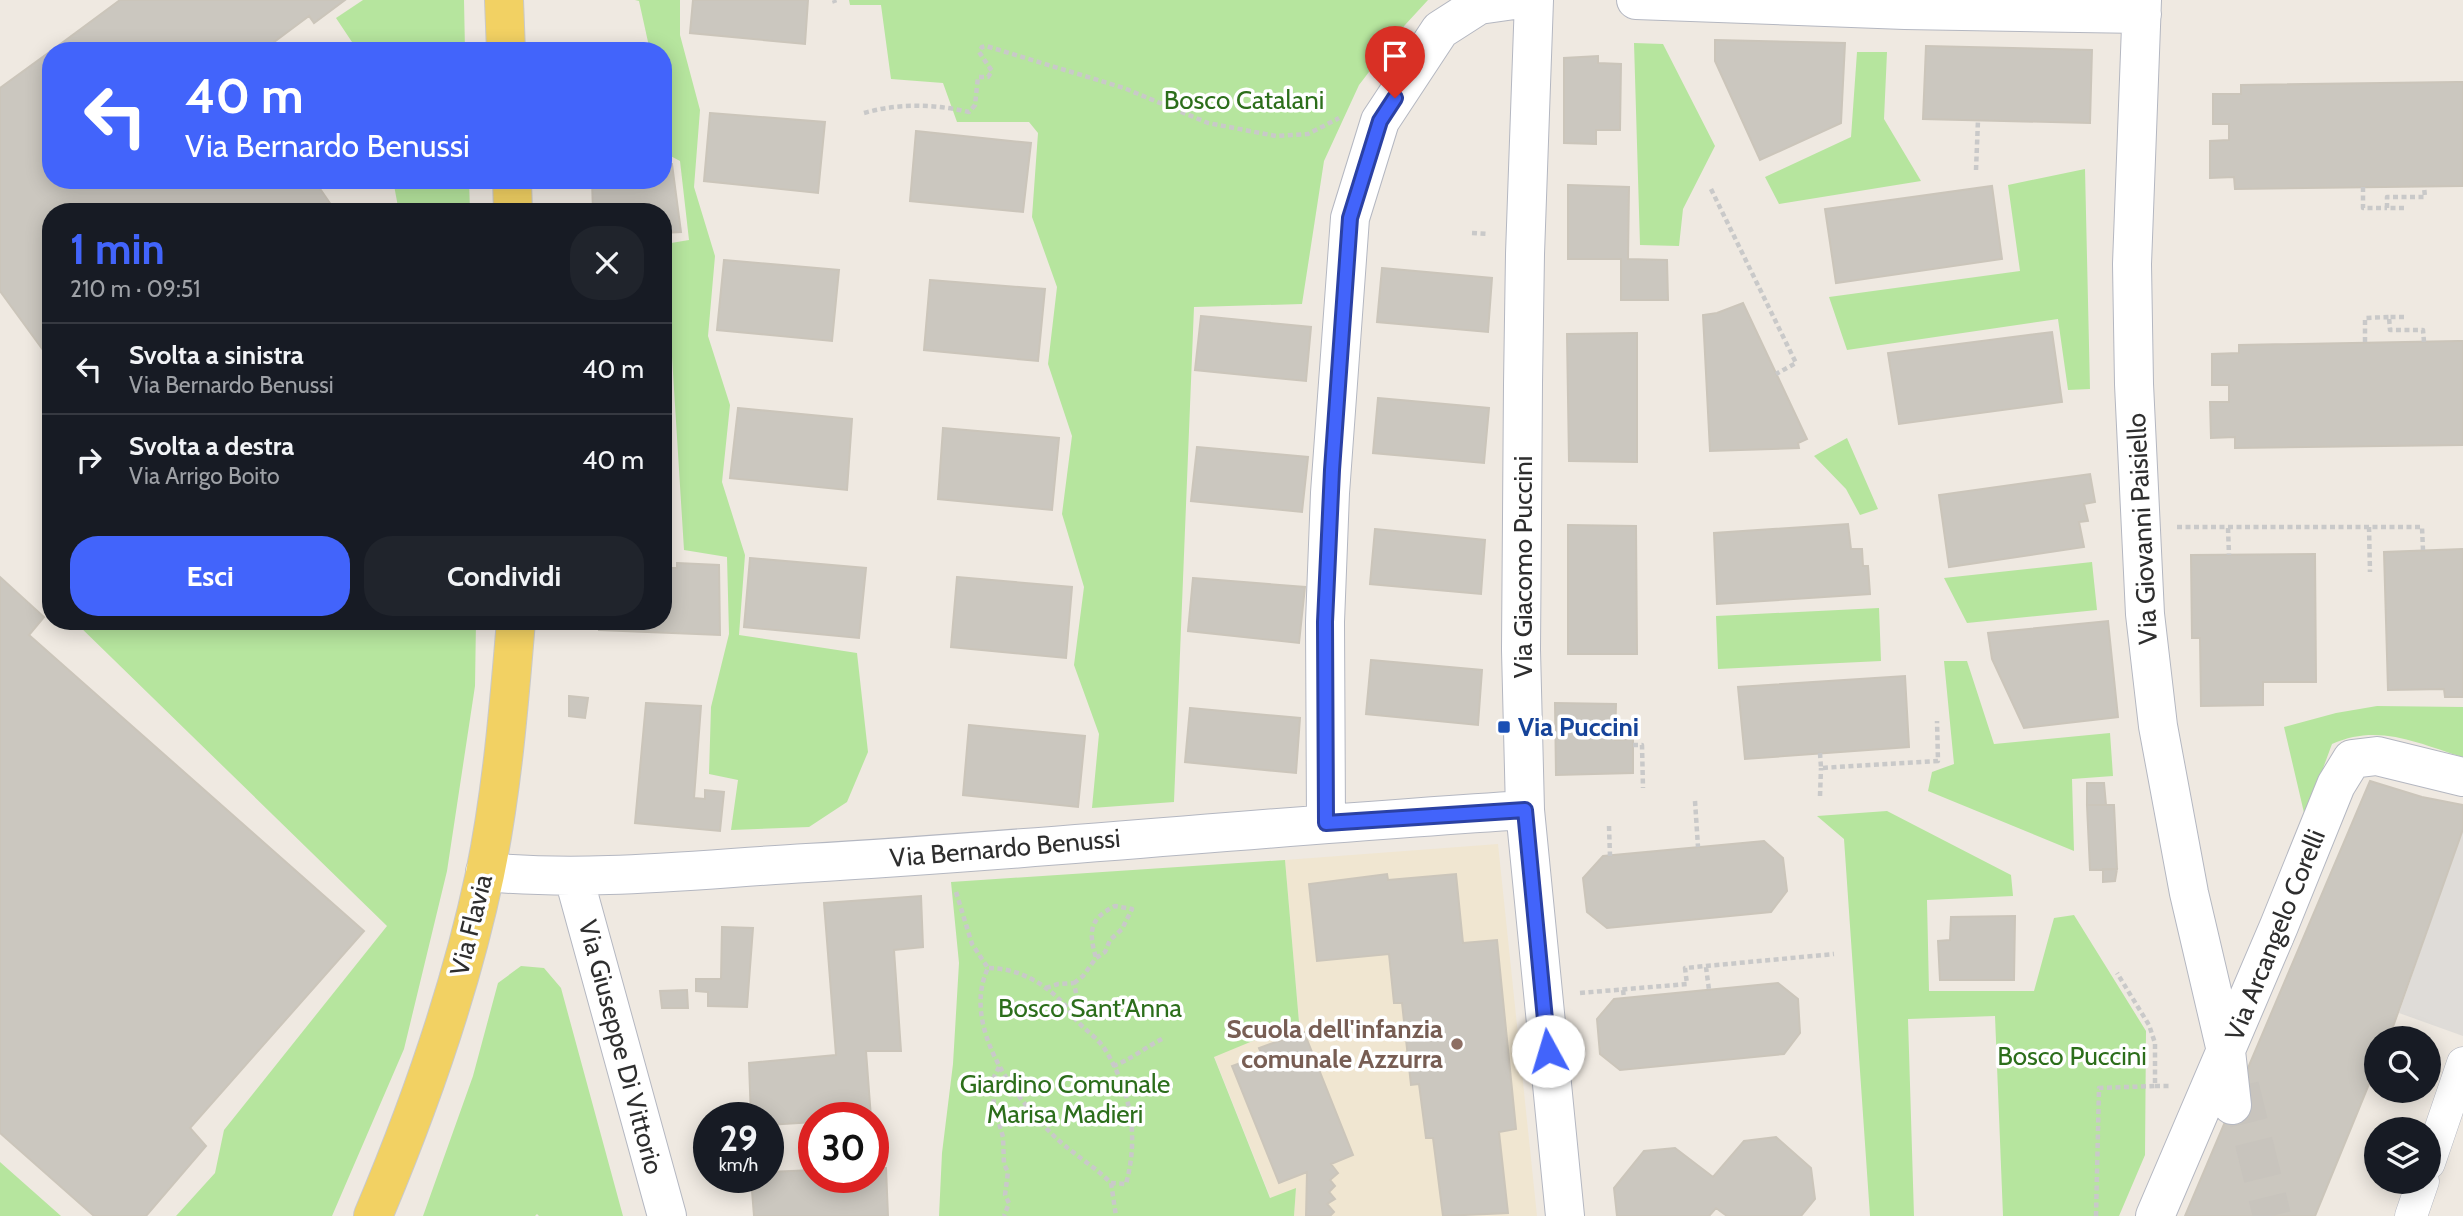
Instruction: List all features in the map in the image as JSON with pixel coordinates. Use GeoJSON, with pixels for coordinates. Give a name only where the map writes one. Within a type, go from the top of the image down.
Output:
{"type":"FeatureCollection","features":[{"type":"Feature","properties":{"kind":"main road"},"geometry":{"type":"LineString","coordinates":[[504,0],[506,42]]}},
{"type":"Feature","properties":{"kind":"main road","name":"Via Flavia"},"geometry":{"type":"LineString","coordinates":[[373,1216],[436,1056],[464,961],[485,872],[507,735],[515,630]]}},
{"type":"Feature","properties":{"kind":"street"},"geometry":{"type":"LineString","coordinates":[[1326,823],[1325,622],[1331,480],[1350,218],[1380,121],[1440,30],[1479,5],[1514,0]]}},
{"type":"Feature","properties":{"kind":"street","name":"Via Giacomo Puccini"},"geometry":{"type":"LineString","coordinates":[[1534,0],[1523,384],[1521,650],[1525,810],[1565,1216]]}},
{"type":"Feature","properties":{"kind":"street"},"geometry":{"type":"LineString","coordinates":[[1636,0],[1905,10],[2142,7]]}},
{"type":"Feature","properties":{"kind":"street","name":"Via Giovanni Paisiello"},"geometry":{"type":"LineString","coordinates":[[2142,7],[2132,264],[2134,384],[2145,614],[2162,751],[2189,893],[2236,1096]]}},
{"type":"Feature","properties":{"kind":"street","name":"Via Arcangelo Corelli"},"geometry":{"type":"LineString","coordinates":[[2155,1216],[2336,785],[2352,759],[2377,756],[2463,777]]}},
{"type":"Feature","properties":{"kind":"street","name":"Via Bernardo Benussi"},"geometry":{"type":"LineString","coordinates":[[485,872],[574,878],[930,855],[1525,810]]}},
{"type":"Feature","properties":{"kind":"street","name":"Via Giuseppe Di Vittorio"},"geometry":{"type":"LineString","coordinates":[[574,878],[667,1216]]}},
{"type":"Feature","properties":{"kind":"street"},"geometry":{"type":"LineString","coordinates":[[2441,1128],[2463,1063]]}},
{"type":"Feature","properties":{"kind":"street"},"geometry":{"type":"LineString","coordinates":[[2411,1216],[2419,1194]]}},
{"type":"Feature","properties":{"kind":"path"},"geometry":{"type":"LineString","coordinates":[[864,113],[886,107],[911,105],[969,112],[975,104],[978,77],[988,77],[992,71],[979,52],[986,46],[1124,88],[1218,125],[1276,136],[1308,134],[1346,115]]}},
{"type":"Feature","properties":{"kind":"path"},"geometry":{"type":"LineString","coordinates":[[1976,170],[1978,120]]}},
{"type":"Feature","properties":{"kind":"path"},"geometry":{"type":"LineString","coordinates":[[2363,187],[2363,208],[2404,208]]}},
{"type":"Feature","properties":{"kind":"path"},"geometry":{"type":"LineString","coordinates":[[2387,208],[2387,197],[2425,197],[2424,187]]}},
{"type":"Feature","properties":{"kind":"path"},"geometry":{"type":"LineString","coordinates":[[1711,190],[1796,363],[1776,374]]}},
{"type":"Feature","properties":{"kind":"path"},"geometry":{"type":"LineString","coordinates":[[2389,317],[2390,330],[2423,330],[2424,342]]}},
{"type":"Feature","properties":{"kind":"path"},"geometry":{"type":"LineString","coordinates":[[2365,342],[2365,318],[2404,317]]}},
{"type":"Feature","properties":{"kind":"path"},"geometry":{"type":"LineString","coordinates":[[2166,527],[2422,527],[2423,550]]}},
{"type":"Feature","properties":{"kind":"path"},"geometry":{"type":"LineString","coordinates":[[2228,527],[2229,555]]}},
{"type":"Feature","properties":{"kind":"path"},"geometry":{"type":"LineString","coordinates":[[2368,527],[2370,572]]}},
{"type":"Feature","properties":{"kind":"path"},"geometry":{"type":"LineString","coordinates":[[1821,768],[1938,761],[1937,722]]}},
{"type":"Feature","properties":{"kind":"path"},"geometry":{"type":"LineString","coordinates":[[1633,745],[1642,745],[1643,788]]}},
{"type":"Feature","properties":{"kind":"path"},"geometry":{"type":"LineString","coordinates":[[1820,754],[1820,796]]}},
{"type":"Feature","properties":{"kind":"path"},"geometry":{"type":"LineString","coordinates":[[1695,801],[1698,847]]}},
{"type":"Feature","properties":{"kind":"path"},"geometry":{"type":"LineString","coordinates":[[1609,826],[1610,856]]}},
{"type":"Feature","properties":{"kind":"path"},"geometry":{"type":"LineString","coordinates":[[954,885],[972,944],[988,968],[1020,972],[1045,988],[1064,1003],[1072,1015],[1105,1048],[1127,1097],[1134,1127],[1126,1184],[1111,1183]]}},
{"type":"Feature","properties":{"kind":"path"},"geometry":{"type":"LineString","coordinates":[[1045,988],[1074,983],[1083,976],[1096,958],[1105,952],[1110,940],[1122,929],[1132,909],[1115,906],[1094,924],[1090,935],[1096,958]]}},
{"type":"Feature","properties":{"kind":"path"},"geometry":{"type":"LineString","coordinates":[[1570,994],[1687,984],[1685,968],[1834,954]]}},
{"type":"Feature","properties":{"kind":"path"},"geometry":{"type":"LineString","coordinates":[[1706,967],[1709,990]]}},
{"type":"Feature","properties":{"kind":"path"},"geometry":{"type":"LineString","coordinates":[[988,968],[982,981],[979,1003],[999,1067],[1054,1137],[1096,1168],[1111,1183],[1115,1216]]}},
{"type":"Feature","properties":{"kind":"path"},"geometry":{"type":"LineString","coordinates":[[2096,1216],[2099,1087],[2154,1086],[2155,1043],[2149,1024],[2117,973]]}},
{"type":"Feature","properties":{"kind":"path"},"geometry":{"type":"LineString","coordinates":[[1072,1015],[1077,998],[1074,983]]}},
{"type":"Feature","properties":{"kind":"path"},"geometry":{"type":"LineString","coordinates":[[1623,990],[1624,998]]}},
{"type":"Feature","properties":{"kind":"path"},"geometry":{"type":"LineString","coordinates":[[1113,1066],[1163,1039]]}},
{"type":"Feature","properties":{"kind":"path"},"geometry":{"type":"LineString","coordinates":[[999,1067],[992,1081],[1003,1137],[1004,1164],[1008,1172],[1005,1195],[1009,1203],[1003,1216]]}},
{"type":"Feature","properties":{"kind":"shaded area"},"geometry":{"type":"Polygon","coordinates":[[[2463,829],[2463,1036],[2399,1013],[2463,829]]]}},
{"type":"Feature","properties":{"kind":"shaded area"},"geometry":{"type":"Polygon","coordinates":[[[1498,844],[1537,1216],[1294,1216],[1296,1189],[1271,1199],[1214,1056],[1299,1022],[1285,860],[1498,844]]]}},
{"type":"Feature","properties":{"kind":"green space"},"geometry":{"type":"Polygon","coordinates":[[[363,0],[464,0],[465,42],[352,42],[336,18],[363,0]]]}},
{"type":"Feature","properties":{"kind":"green space"},"geometry":{"type":"Polygon","coordinates":[[[635,0],[680,0],[680,35],[700,110],[694,187],[715,256],[708,336],[730,405],[722,482],[745,555],[739,635],[857,653],[868,752],[847,802],[809,827],[731,830],[738,780],[709,774],[711,707],[729,634],[727,557],[684,550],[672,357],[672,243],[689,240],[680,161],[672,157],[672,42],[648,42],[639,1],[635,0]]]}},
{"type":"Feature","properties":{"kind":"green space","name":"Bosco Catalani"},"geometry":{"type":"Polygon","coordinates":[[[849,0],[1428,0],[1405,25],[1359,85],[1324,161],[1302,304],[1194,307],[1174,802],[1092,808],[1099,734],[1074,665],[1084,587],[1062,514],[1072,436],[1048,364],[1057,287],[1032,217],[1038,133],[1029,122],[957,122],[943,83],[891,79],[881,5],[850,5],[849,0]]]}},
{"type":"Feature","properties":{"kind":"green space"},"geometry":{"type":"Polygon","coordinates":[[[1634,43],[1663,44],[1715,146],[1683,209],[1679,246],[1640,245],[1634,43]]]}},
{"type":"Feature","properties":{"kind":"green space"},"geometry":{"type":"Polygon","coordinates":[[[1857,52],[1887,52],[1884,119],[1921,181],[1779,204],[1765,177],[1851,137],[1857,52]]]}},
{"type":"Feature","properties":{"kind":"green space"},"geometry":{"type":"Polygon","coordinates":[[[2085,169],[2090,389],[2068,390],[2058,319],[1847,350],[1829,297],[2020,271],[2008,185],[2085,169]]]}},
{"type":"Feature","properties":{"kind":"green space"},"geometry":{"type":"Polygon","coordinates":[[[395,189],[469,189],[470,203],[397,203],[395,189]]]}},
{"type":"Feature","properties":{"kind":"green space"},"geometry":{"type":"Polygon","coordinates":[[[1847,438],[1878,509],[1860,515],[1846,489],[1814,456],[1847,438]]]}},
{"type":"Feature","properties":{"kind":"green space"},"geometry":{"type":"Polygon","coordinates":[[[2092,562],[2097,610],[1967,623],[1944,578],[2092,562]]]}},
{"type":"Feature","properties":{"kind":"green space"},"geometry":{"type":"Polygon","coordinates":[[[1879,608],[1881,661],[1718,669],[1716,616],[1879,608]]]}},
{"type":"Feature","properties":{"kind":"green space"},"geometry":{"type":"Polygon","coordinates":[[[83,630],[476,630],[475,686],[447,871],[404,1049],[332,1216],[176,1216],[215,1173],[224,1130],[387,926],[83,630]]]}},
{"type":"Feature","properties":{"kind":"green space"},"geometry":{"type":"Polygon","coordinates":[[[1944,661],[1967,661],[1994,744],[2110,733],[2113,776],[2072,779],[2074,851],[1928,791],[1932,772],[1954,764],[1944,661]]]}},
{"type":"Feature","properties":{"kind":"green space"},"geometry":{"type":"Polygon","coordinates":[[[2377,706],[2463,707],[2463,757],[2413,741],[2382,735],[2365,735],[2332,744],[2305,817],[2284,727],[2336,713],[2377,706]]]}},
{"type":"Feature","properties":{"kind":"green space","name":"Bosco Puccini"},"geometry":{"type":"Polygon","coordinates":[[[1887,811],[2011,875],[2013,896],[1927,900],[1929,991],[2034,991],[2054,918],[2074,915],[2146,1031],[2145,1155],[2119,1216],[2003,1216],[1995,1016],[1908,1019],[1914,1216],[1870,1216],[1844,839],[1817,816],[1887,811]]]}},
{"type":"Feature","properties":{"kind":"green space","name":"Bosco Sant'Anna"},"geometry":{"type":"Polygon","coordinates":[[[1285,860],[1299,1022],[1214,1057],[1270,1198],[1296,1188],[1294,1216],[939,1216],[959,963],[951,882],[1285,860]]]}},
{"type":"Feature","properties":{"kind":"green space"},"geometry":{"type":"Polygon","coordinates":[[[521,966],[544,968],[561,988],[623,1216],[423,1216],[473,1076],[498,983],[521,966]]]}},
{"type":"Feature","properties":{"kind":"green space"},"geometry":{"type":"Polygon","coordinates":[[[0,1162],[61,1216],[0,1216],[0,1162]]]}},
{"type":"Feature","properties":{"kind":"building"},"geometry":{"type":"Polygon","coordinates":[[[120,0],[345,0],[314,23],[309,16],[274,42],[63,42],[120,0]]]}},
{"type":"Feature","properties":{"kind":"building"},"geometry":{"type":"Polygon","coordinates":[[[693,0],[808,0],[805,44],[690,33],[693,0]]]}},
{"type":"Feature","properties":{"kind":"building"},"geometry":{"type":"Polygon","coordinates":[[[1715,40],[1845,43],[1841,123],[1760,160],[1715,61],[1715,40]]]}},
{"type":"Feature","properties":{"kind":"building"},"geometry":{"type":"Polygon","coordinates":[[[1926,46],[2092,50],[2090,123],[1923,119],[1926,46]]]}},
{"type":"Feature","properties":{"kind":"building"},"geometry":{"type":"Polygon","coordinates":[[[1598,56],[1598,63],[1621,64],[1620,130],[1596,130],[1596,144],[1564,143],[1564,58],[1598,56]]]}},
{"type":"Feature","properties":{"kind":"building"},"geometry":{"type":"Polygon","coordinates":[[[42,58],[42,189],[320,189],[330,203],[42,203],[42,349],[0,291],[0,88],[42,58]]]}},
{"type":"Feature","properties":{"kind":"building"},"geometry":{"type":"Polygon","coordinates":[[[2463,82],[2463,186],[2235,189],[2234,177],[2210,178],[2210,141],[2229,140],[2229,124],[2213,124],[2213,94],[2241,94],[2241,85],[2463,82]]]}},
{"type":"Feature","properties":{"kind":"building"},"geometry":{"type":"Polygon","coordinates":[[[710,113],[825,122],[818,193],[704,181],[710,113]]]}},
{"type":"Feature","properties":{"kind":"building"},"geometry":{"type":"Polygon","coordinates":[[[916,131],[1031,143],[1023,212],[910,201],[916,131]]]}},
{"type":"Feature","properties":{"kind":"building"},"geometry":{"type":"Polygon","coordinates":[[[672,164],[681,232],[672,232],[672,203],[593,203],[592,189],[672,189],[672,164]]]}},
{"type":"Feature","properties":{"kind":"building"},"geometry":{"type":"Polygon","coordinates":[[[1568,185],[1629,187],[1628,259],[1667,260],[1668,300],[1621,300],[1621,259],[1568,259],[1568,185]]]}},
{"type":"Feature","properties":{"kind":"building"},"geometry":{"type":"Polygon","coordinates":[[[1992,186],[2002,259],[1836,283],[1825,209],[1992,186]]]}},
{"type":"Feature","properties":{"kind":"building"},"geometry":{"type":"Polygon","coordinates":[[[724,260],[839,270],[832,341],[717,330],[724,260]]]}},
{"type":"Feature","properties":{"kind":"building"},"geometry":{"type":"Polygon","coordinates":[[[1382,268],[1492,278],[1488,332],[1377,322],[1382,268]]]}},
{"type":"Feature","properties":{"kind":"building"},"geometry":{"type":"Polygon","coordinates":[[[930,280],[1045,289],[1038,361],[924,350],[930,280]]]}},
{"type":"Feature","properties":{"kind":"building"},"geometry":{"type":"Polygon","coordinates":[[[1743,303],[1807,439],[1798,443],[1799,448],[1710,451],[1703,315],[1717,313],[1743,303]]]}},
{"type":"Feature","properties":{"kind":"building"},"geometry":{"type":"Polygon","coordinates":[[[1201,316],[1311,327],[1306,381],[1195,370],[1201,316]]]}},
{"type":"Feature","properties":{"kind":"building"},"geometry":{"type":"Polygon","coordinates":[[[2052,332],[2062,402],[1899,424],[1888,353],[2052,332]]]}},
{"type":"Feature","properties":{"kind":"building"},"geometry":{"type":"Polygon","coordinates":[[[1637,333],[1637,462],[1569,461],[1567,334],[1637,333]]]}},
{"type":"Feature","properties":{"kind":"building"},"geometry":{"type":"Polygon","coordinates":[[[2463,341],[2463,445],[2235,448],[2235,437],[2211,438],[2210,402],[2229,402],[2229,385],[2212,385],[2212,354],[2239,353],[2239,345],[2463,341]]]}},
{"type":"Feature","properties":{"kind":"building"},"geometry":{"type":"Polygon","coordinates":[[[1378,398],[1489,408],[1484,463],[1373,453],[1378,398]]]}},
{"type":"Feature","properties":{"kind":"building"},"geometry":{"type":"Polygon","coordinates":[[[738,408],[852,419],[847,490],[730,478],[738,408]]]}},
{"type":"Feature","properties":{"kind":"building"},"geometry":{"type":"Polygon","coordinates":[[[943,428],[1059,438],[1052,510],[938,499],[943,428]]]}},
{"type":"Feature","properties":{"kind":"building"},"geometry":{"type":"Polygon","coordinates":[[[1197,447],[1308,457],[1302,512],[1191,501],[1197,447]]]}},
{"type":"Feature","properties":{"kind":"building"},"geometry":{"type":"Polygon","coordinates":[[[2090,474],[2095,502],[2084,504],[2088,521],[2079,522],[2084,547],[1949,567],[1939,495],[2090,474]]]}},
{"type":"Feature","properties":{"kind":"building"},"geometry":{"type":"Polygon","coordinates":[[[1848,524],[1851,549],[1862,549],[1863,566],[1868,566],[1870,594],[1717,604],[1714,533],[1848,524]]]}},
{"type":"Feature","properties":{"kind":"building"},"geometry":{"type":"Polygon","coordinates":[[[1568,525],[1636,526],[1637,654],[1568,654],[1568,525]]]}},
{"type":"Feature","properties":{"kind":"building"},"geometry":{"type":"Polygon","coordinates":[[[1375,529],[1485,540],[1481,594],[1370,584],[1375,529]]]}},
{"type":"Feature","properties":{"kind":"building"},"geometry":{"type":"Polygon","coordinates":[[[2463,549],[2463,697],[2445,697],[2444,689],[2388,690],[2384,552],[2463,549]]]}},
{"type":"Feature","properties":{"kind":"building"},"geometry":{"type":"Polygon","coordinates":[[[2315,554],[2316,682],[2263,682],[2263,705],[2201,706],[2200,638],[2192,638],[2191,555],[2315,554]]]}},
{"type":"Feature","properties":{"kind":"building"},"geometry":{"type":"Polygon","coordinates":[[[750,558],[866,568],[859,638],[744,627],[750,558]]]}},
{"type":"Feature","properties":{"kind":"building"},"geometry":{"type":"Polygon","coordinates":[[[677,563],[719,565],[720,635],[599,630],[672,630],[672,568],[677,568],[677,563]]]}},
{"type":"Feature","properties":{"kind":"building"},"geometry":{"type":"Polygon","coordinates":[[[0,577],[42,615],[42,619],[29,635],[364,931],[190,1128],[206,1146],[146,1216],[94,1216],[0,1133],[0,577]]]}},
{"type":"Feature","properties":{"kind":"building"},"geometry":{"type":"Polygon","coordinates":[[[957,577],[1072,587],[1066,658],[951,647],[957,577]]]}},
{"type":"Feature","properties":{"kind":"building"},"geometry":{"type":"Polygon","coordinates":[[[1193,578],[1305,587],[1299,643],[1188,631],[1193,578]]]}},
{"type":"Feature","properties":{"kind":"building"},"geometry":{"type":"Polygon","coordinates":[[[2108,621],[2118,717],[2024,728],[1992,659],[1988,633],[2108,621]]]}},
{"type":"Feature","properties":{"kind":"building"},"geometry":{"type":"Polygon","coordinates":[[[1371,660],[1482,670],[1478,725],[1366,714],[1371,660]]]}},
{"type":"Feature","properties":{"kind":"building"},"geometry":{"type":"Polygon","coordinates":[[[1905,676],[1909,747],[1745,759],[1738,687],[1905,676]]]}},
{"type":"Feature","properties":{"kind":"building"},"geometry":{"type":"Polygon","coordinates":[[[569,696],[588,698],[585,718],[569,716],[569,696]]]}},
{"type":"Feature","properties":{"kind":"building"},"geometry":{"type":"Polygon","coordinates":[[[646,703],[701,706],[694,798],[705,799],[705,790],[724,792],[720,831],[635,823],[646,703]]]}},
{"type":"Feature","properties":{"kind":"building"},"geometry":{"type":"Polygon","coordinates":[[[1555,703],[1616,704],[1615,740],[1633,739],[1633,773],[1556,775],[1555,703]]]}},
{"type":"Feature","properties":{"kind":"building"},"geometry":{"type":"Polygon","coordinates":[[[1190,708],[1300,718],[1296,773],[1185,762],[1190,708]]]}},
{"type":"Feature","properties":{"kind":"building"},"geometry":{"type":"Polygon","coordinates":[[[969,725],[1085,736],[1078,807],[963,795],[969,725]]]}},
{"type":"Feature","properties":{"kind":"building"},"geometry":{"type":"Polygon","coordinates":[[[2370,781],[2422,797],[2463,805],[2463,829],[2393,1026],[2364,1026],[2364,1096],[2315,1216],[2185,1216],[2370,781]]]}},
{"type":"Feature","properties":{"kind":"building"},"geometry":{"type":"Polygon","coordinates":[[[2087,783],[2104,783],[2106,805],[2087,805],[2087,783]]]}},
{"type":"Feature","properties":{"kind":"building"},"geometry":{"type":"Polygon","coordinates":[[[2087,805],[2114,805],[2117,869],[2090,870],[2087,805]]]}},
{"type":"Feature","properties":{"kind":"building"},"geometry":{"type":"Polygon","coordinates":[[[1764,841],[1783,858],[1787,891],[1771,912],[1607,928],[1587,912],[1583,878],[1603,856],[1764,841]]]}},
{"type":"Feature","properties":{"kind":"building"},"geometry":{"type":"Polygon","coordinates":[[[2103,869],[2117,869],[2115,881],[2103,882],[2103,869]]]}},
{"type":"Feature","properties":{"kind":"building","name":"Scuola dell'infanzia comunale Azzurra"},"geometry":{"type":"Polygon","coordinates":[[[1387,874],[1388,880],[1456,874],[1463,943],[1497,940],[1516,1129],[1499,1132],[1508,1213],[1443,1216],[1433,1138],[1426,1138],[1419,1084],[1411,1085],[1402,1003],[1394,1003],[1389,954],[1317,961],[1309,884],[1387,874]]]}},
{"type":"Feature","properties":{"kind":"building"},"geometry":{"type":"Polygon","coordinates":[[[921,896],[923,947],[894,950],[901,1051],[866,1051],[870,1102],[798,1102],[798,1123],[784,1124],[784,1102],[750,1102],[749,1063],[836,1055],[824,903],[921,896]]]}},
{"type":"Feature","properties":{"kind":"building"},"geometry":{"type":"Polygon","coordinates":[[[2015,916],[2014,980],[1940,980],[1938,941],[1950,940],[1951,917],[2015,916]]]}},
{"type":"Feature","properties":{"kind":"building"},"geometry":{"type":"Polygon","coordinates":[[[722,927],[753,928],[747,1007],[708,1006],[708,992],[696,991],[696,979],[721,979],[722,927]]]}},
{"type":"Feature","properties":{"kind":"building"},"geometry":{"type":"Polygon","coordinates":[[[1778,983],[1798,999],[1800,1033],[1784,1054],[1620,1070],[1600,1054],[1597,1019],[1614,999],[1778,983]]]}},
{"type":"Feature","properties":{"kind":"building"},"geometry":{"type":"Polygon","coordinates":[[[687,990],[688,1008],[662,1008],[660,991],[687,990]]]}},
{"type":"Feature","properties":{"kind":"building"},"geometry":{"type":"Polygon","coordinates":[[[1304,1032],[1353,1155],[1331,1164],[1338,1173],[1330,1180],[1335,1186],[1329,1192],[1335,1199],[1327,1204],[1334,1212],[1330,1216],[1306,1216],[1307,1172],[1279,1183],[1232,1066],[1262,1055],[1259,1048],[1304,1032]]]}},
{"type":"Feature","properties":{"kind":"building"},"geometry":{"type":"Polygon","coordinates":[[[1776,1137],[1811,1168],[1815,1199],[1801,1216],[1727,1216],[1716,1208],[1709,1216],[1617,1216],[1614,1188],[1644,1151],[1675,1148],[1713,1177],[1744,1141],[1776,1137]]]}},
{"type":"Feature","properties":{"kind":"building"},"geometry":{"type":"Polygon","coordinates":[[[784,1171],[798,1171],[798,1193],[887,1193],[888,1216],[754,1216],[752,1193],[784,1193],[784,1171]]]}},
{"type":"Feature","properties":{"kind":"tunnel"},"geometry":{"type":"LineString","coordinates":[[2240,1086],[2272,1216]]}},
{"type":"Feature","properties":{"kind":"place","name":"Via Puccini"},"geometry":{"type":"Point","coordinates":[1504,727]}},
{"type":"Feature","properties":{"kind":"place","name":"Scuola dell'infanzia comunale Azzurra"},"geometry":{"type":"Point","coordinates":[1457,1044]}},
{"type":"Feature","properties":{"kind":"route"},"geometry":{"type":"LineString","coordinates":[[1395,98],[1380,121],[1350,218],[1339,351],[1325,622],[1326,823],[1525,810],[1548,1051]]}},
{"type":"Feature","properties":{"kind":"park label","name":"Giardino Comunale Marisa Madieri"},"geometry":{"type":"Point","coordinates":[1065,1099]}}]}
